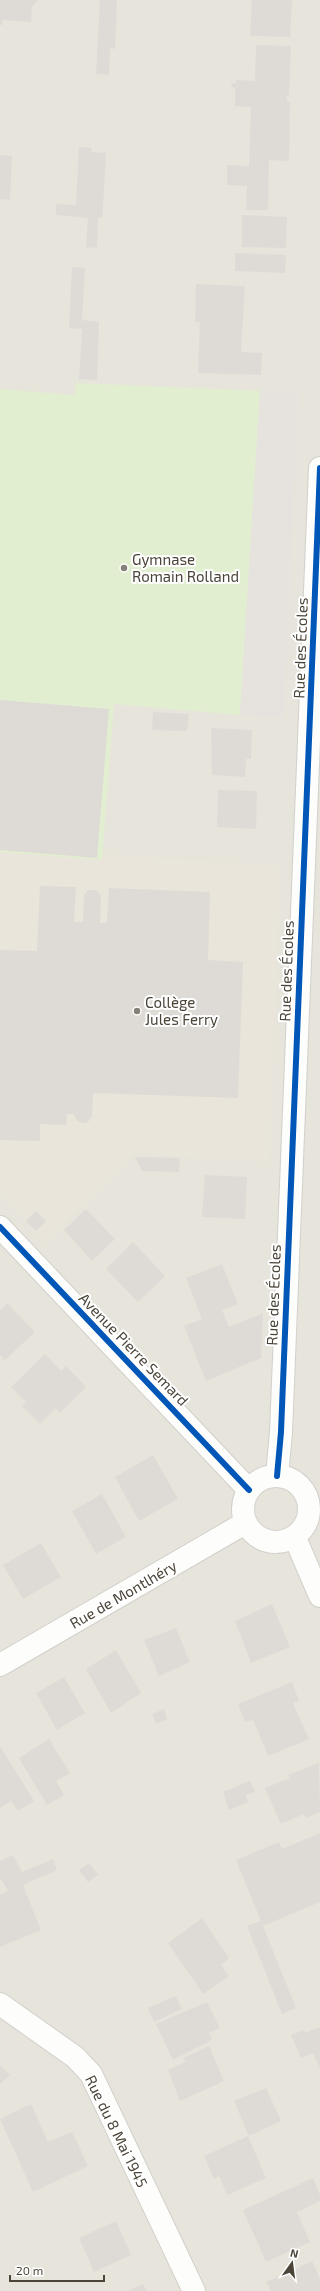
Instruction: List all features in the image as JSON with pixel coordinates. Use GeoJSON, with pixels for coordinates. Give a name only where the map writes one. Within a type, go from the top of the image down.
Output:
{"type":"FeatureCollection","features":[{"type":"Feature","properties":{"kind":"street","name":"Rue des Écoles"},"geometry":{"type":"LineString","coordinates":[[277,1476],[281,1432],[320,468]]}},
{"type":"Feature","properties":{"kind":"street","name":"Avenue Pierre Semard"},"geometry":{"type":"LineString","coordinates":[[0,1227],[249,1490]]}},
{"type":"Feature","properties":{"kind":"street"},"geometry":{"type":"LineString","coordinates":[[277,1476],[288,1478],[312,1487],[309,1517],[304,1529],[295,1538],[281,1543],[266,1542],[254,1534],[246,1523],[243,1511],[244,1500],[249,1490],[257,1482],[266,1477],[277,1476]]}},
{"type":"Feature","properties":{"kind":"street","name":"Rue de Montlhéry"},"geometry":{"type":"LineString","coordinates":[[0,1665],[246,1523]]}},
{"type":"Feature","properties":{"kind":"street"},"geometry":{"type":"LineString","coordinates":[[295,1538],[320,1596]]}},
{"type":"Feature","properties":{"kind":"street","name":"Rue du 8 Mai 1945"},"geometry":{"type":"LineString","coordinates":[[0,2004],[75,2057],[91,2074],[194,2291]]}},
{"type":"Feature","properties":{"kind":"shaded area"},"geometry":{"type":"Polygon","coordinates":[[[0,0],[320,0],[320,2291],[0,2291],[0,0]]]}},
{"type":"Feature","properties":{"kind":"shaded area"},"geometry":{"type":"Polygon","coordinates":[[[260,391],[298,391],[284,718],[240,715],[260,391]]]}},
{"type":"Feature","properties":{"kind":"shaded area","name":"Collège Jules Ferry"},"geometry":{"type":"Polygon","coordinates":[[[0,848],[280,866],[269,1161],[134,1155],[46,1242],[0,1192],[0,848]]]}},
{"type":"Feature","properties":{"kind":"green space","name":"Gymnase Romain Rolland"},"geometry":{"type":"Polygon","coordinates":[[[76,383],[260,391],[240,715],[114,704],[102,860],[0,852],[0,389],[74,395],[76,383]]]}},
{"type":"Feature","properties":{"kind":"building"},"geometry":{"type":"Polygon","coordinates":[[[0,0],[38,0],[32,6],[31,22],[2,20],[2,25],[0,25],[0,0]]]}},
{"type":"Feature","properties":{"kind":"building"},"geometry":{"type":"Polygon","coordinates":[[[100,0],[117,0],[115,49],[110,48],[109,75],[96,74],[100,0]]]}},
{"type":"Feature","properties":{"kind":"building"},"geometry":{"type":"Polygon","coordinates":[[[252,0],[292,0],[290,37],[250,36],[252,0]]]}},
{"type":"Feature","properties":{"kind":"building"},"geometry":{"type":"Polygon","coordinates":[[[256,45],[291,46],[289,95],[287,95],[287,101],[290,102],[289,161],[269,160],[268,210],[246,210],[247,186],[227,185],[227,165],[249,166],[251,107],[235,106],[235,88],[232,87],[231,83],[236,83],[236,80],[255,81],[256,45]]]}},
{"type":"Feature","properties":{"kind":"building"},"geometry":{"type":"Polygon","coordinates":[[[79,147],[92,148],[91,152],[106,153],[103,210],[102,218],[98,218],[97,248],[86,247],[88,218],[56,215],[56,204],[76,205],[79,147]]]}},
{"type":"Feature","properties":{"kind":"building"},"geometry":{"type":"Polygon","coordinates":[[[0,155],[12,156],[10,200],[0,199],[0,155]]]}},
{"type":"Feature","properties":{"kind":"building"},"geometry":{"type":"Polygon","coordinates":[[[242,215],[287,217],[286,248],[242,247],[242,215]]]}},
{"type":"Feature","properties":{"kind":"building"},"geometry":{"type":"Polygon","coordinates":[[[235,253],[286,255],[285,273],[235,271],[235,253]]]}},
{"type":"Feature","properties":{"kind":"building"},"geometry":{"type":"Polygon","coordinates":[[[72,267],[85,268],[82,320],[99,322],[97,380],[79,379],[82,329],[69,328],[72,267]]]}},
{"type":"Feature","properties":{"kind":"building"},"geometry":{"type":"Polygon","coordinates":[[[196,284],[245,286],[241,352],[262,353],[261,375],[198,373],[200,322],[195,322],[196,284]]]}},
{"type":"Feature","properties":{"kind":"building"},"geometry":{"type":"Polygon","coordinates":[[[0,700],[109,709],[97,858],[0,850],[0,700]]]}},
{"type":"Feature","properties":{"kind":"building"},"geometry":{"type":"Polygon","coordinates":[[[153,712],[189,714],[187,731],[152,730],[153,712]]]}},
{"type":"Feature","properties":{"kind":"building"},"geometry":{"type":"Polygon","coordinates":[[[211,728],[252,730],[251,759],[246,759],[245,777],[212,775],[211,728]]]}},
{"type":"Feature","properties":{"kind":"building"},"geometry":{"type":"Polygon","coordinates":[[[218,790],[257,791],[256,829],[217,827],[218,790]]]}},
{"type":"Feature","properties":{"kind":"building"},"geometry":{"type":"Polygon","coordinates":[[[40,886],[76,887],[74,922],[83,922],[84,895],[88,890],[96,890],[101,895],[100,923],[107,923],[109,888],[210,892],[208,960],[243,962],[238,1098],[93,1093],[92,1116],[88,1122],[83,1123],[77,1121],[74,1114],[67,1114],[66,1125],[40,1124],[40,1141],[0,1140],[0,950],[37,951],[40,886]]]}},
{"type":"Feature","properties":{"kind":"building"},"geometry":{"type":"Polygon","coordinates":[[[135,1157],[180,1158],[179,1172],[142,1171],[135,1157]]]}},
{"type":"Feature","properties":{"kind":"building"},"geometry":{"type":"Polygon","coordinates":[[[205,1175],[247,1177],[245,1219],[202,1217],[205,1175]]]}},
{"type":"Feature","properties":{"kind":"building"},"geometry":{"type":"Polygon","coordinates":[[[86,1209],[115,1239],[92,1261],[64,1230],[86,1209]]]}},
{"type":"Feature","properties":{"kind":"building"},"geometry":{"type":"Polygon","coordinates":[[[36,1211],[46,1221],[36,1231],[26,1221],[36,1211]]]}},
{"type":"Feature","properties":{"kind":"building"},"geometry":{"type":"Polygon","coordinates":[[[133,1242],[165,1276],[138,1302],[106,1269],[133,1242]]]}},
{"type":"Feature","properties":{"kind":"building"},"geometry":{"type":"Polygon","coordinates":[[[222,1264],[238,1304],[222,1310],[229,1327],[263,1313],[261,1358],[206,1381],[184,1326],[202,1319],[186,1278],[222,1264]]]}},
{"type":"Feature","properties":{"kind":"building"},"geometry":{"type":"Polygon","coordinates":[[[7,1303],[35,1332],[5,1360],[0,1355],[0,1310],[7,1303]]]}},
{"type":"Feature","properties":{"kind":"building"},"geometry":{"type":"Polygon","coordinates":[[[45,1354],[61,1371],[66,1366],[86,1387],[60,1413],[56,1408],[40,1424],[22,1406],[26,1402],[11,1387],[45,1354]]]}},
{"type":"Feature","properties":{"kind":"building"},"geometry":{"type":"Polygon","coordinates":[[[153,1455],[178,1499],[139,1521],[115,1477],[153,1455]]]}},
{"type":"Feature","properties":{"kind":"building"},"geometry":{"type":"Polygon","coordinates":[[[102,1494],[126,1537],[96,1554],[72,1511],[102,1494]]]}},
{"type":"Feature","properties":{"kind":"building"},"geometry":{"type":"Polygon","coordinates":[[[41,1543],[61,1577],[23,1599],[3,1565],[41,1543]]]}},
{"type":"Feature","properties":{"kind":"building"},"geometry":{"type":"Polygon","coordinates":[[[272,1604],[290,1647],[251,1663],[235,1621],[272,1604]]]}},
{"type":"Feature","properties":{"kind":"building"},"geometry":{"type":"Polygon","coordinates":[[[176,1628],[190,1662],[159,1676],[144,1640],[176,1628]]]}},
{"type":"Feature","properties":{"kind":"building"},"geometry":{"type":"Polygon","coordinates":[[[116,1650],[141,1693],[111,1713],[86,1669],[116,1650]]]}},
{"type":"Feature","properties":{"kind":"building"},"geometry":{"type":"Polygon","coordinates":[[[64,1677],[85,1713],[57,1730],[36,1693],[64,1677]]]}},
{"type":"Feature","properties":{"kind":"building"},"geometry":{"type":"Polygon","coordinates":[[[292,1682],[299,1701],[293,1703],[309,1739],[268,1756],[253,1720],[245,1722],[238,1704],[292,1682]]]}},
{"type":"Feature","properties":{"kind":"building"},"geometry":{"type":"Polygon","coordinates":[[[164,1709],[167,1719],[156,1724],[152,1714],[164,1709]]]}},
{"type":"Feature","properties":{"kind":"building"},"geometry":{"type":"Polygon","coordinates":[[[49,1739],[70,1773],[56,1781],[64,1795],[47,1805],[19,1758],[49,1739]]]}},
{"type":"Feature","properties":{"kind":"building"},"geometry":{"type":"Polygon","coordinates":[[[0,1746],[34,1801],[18,1811],[11,1801],[0,1808],[0,1746]]]}},
{"type":"Feature","properties":{"kind":"building"},"geometry":{"type":"Polygon","coordinates":[[[319,1763],[320,1812],[306,1818],[304,1814],[281,1824],[265,1788],[290,1778],[288,1775],[319,1763]]]}},
{"type":"Feature","properties":{"kind":"building"},"geometry":{"type":"Polygon","coordinates":[[[250,1781],[255,1792],[246,1795],[248,1802],[229,1810],[223,1792],[250,1781]]]}},
{"type":"Feature","properties":{"kind":"building"},"geometry":{"type":"Polygon","coordinates":[[[320,1833],[320,1902],[263,1926],[296,2008],[282,2014],[247,1926],[261,1921],[236,1860],[279,1842],[282,1849],[320,1833]]]}},
{"type":"Feature","properties":{"kind":"building"},"geometry":{"type":"Polygon","coordinates":[[[13,1855],[22,1872],[53,1859],[57,1870],[23,1885],[41,1930],[0,1947],[0,1895],[8,1891],[0,1878],[0,1861],[13,1855]]]}},
{"type":"Feature","properties":{"kind":"building"},"geometry":{"type":"Polygon","coordinates":[[[89,1863],[98,1875],[88,1882],[79,1870],[89,1863]]]}},
{"type":"Feature","properties":{"kind":"building"},"geometry":{"type":"Polygon","coordinates":[[[202,1918],[229,1958],[221,1965],[229,1976],[203,1994],[168,1943],[202,1918]]]}},
{"type":"Feature","properties":{"kind":"building"},"geometry":{"type":"Polygon","coordinates":[[[176,1996],[182,2009],[154,2022],[148,2008],[176,1996]]]}},
{"type":"Feature","properties":{"kind":"building"},"geometry":{"type":"Polygon","coordinates":[[[207,2002],[220,2028],[209,2033],[212,2040],[173,2060],[156,2024],[207,2002]]]}},
{"type":"Feature","properties":{"kind":"building"},"geometry":{"type":"Polygon","coordinates":[[[320,2027],[320,2068],[313,2053],[301,2058],[291,2035],[304,2030],[305,2033],[320,2027]]]}},
{"type":"Feature","properties":{"kind":"building"},"geometry":{"type":"Polygon","coordinates":[[[209,2046],[224,2081],[180,2101],[168,2070],[185,2062],[183,2058],[209,2046]]]}},
{"type":"Feature","properties":{"kind":"building"},"geometry":{"type":"Polygon","coordinates":[[[0,2065],[10,2075],[0,2084],[0,2065]]]}},
{"type":"Feature","properties":{"kind":"building"},"geometry":{"type":"Polygon","coordinates":[[[266,2088],[281,2121],[249,2136],[234,2101],[266,2088]]]}},
{"type":"Feature","properties":{"kind":"building"},"geometry":{"type":"Polygon","coordinates":[[[31,2104],[48,2142],[72,2132],[88,2166],[33,2192],[0,2119],[31,2104]]]}},
{"type":"Feature","properties":{"kind":"building"},"geometry":{"type":"Polygon","coordinates":[[[248,2136],[266,2178],[227,2195],[219,2176],[214,2179],[204,2156],[248,2136]]]}},
{"type":"Feature","properties":{"kind":"building"},"geometry":{"type":"Polygon","coordinates":[[[313,2178],[320,2195],[320,2201],[297,2212],[310,2242],[266,2262],[243,2210],[313,2178]]]}},
{"type":"Feature","properties":{"kind":"building"},"geometry":{"type":"Polygon","coordinates":[[[116,2221],[131,2255],[94,2272],[79,2238],[116,2221]]]}},
{"type":"Feature","properties":{"kind":"building"},"geometry":{"type":"Polygon","coordinates":[[[312,2261],[320,2279],[320,2291],[271,2291],[266,2282],[312,2261]]]}},
{"type":"Feature","properties":{"kind":"building"},"geometry":{"type":"Polygon","coordinates":[[[143,2284],[147,2291],[127,2291],[143,2284]]]}},
{"type":"Feature","properties":{"kind":"cycle path"},"geometry":{"type":"LineString","coordinates":[[277,1476],[281,1432],[320,468]]}},
{"type":"Feature","properties":{"kind":"cycle path"},"geometry":{"type":"LineString","coordinates":[[0,1227],[249,1490]]}},
{"type":"Feature","properties":{"kind":"place","name":"Gymnase Romain Rolland"},"geometry":{"type":"Point","coordinates":[124,568]}},
{"type":"Feature","properties":{"kind":"place","name":"Collège Jules Ferry"},"geometry":{"type":"Point","coordinates":[137,1011]}}]}
